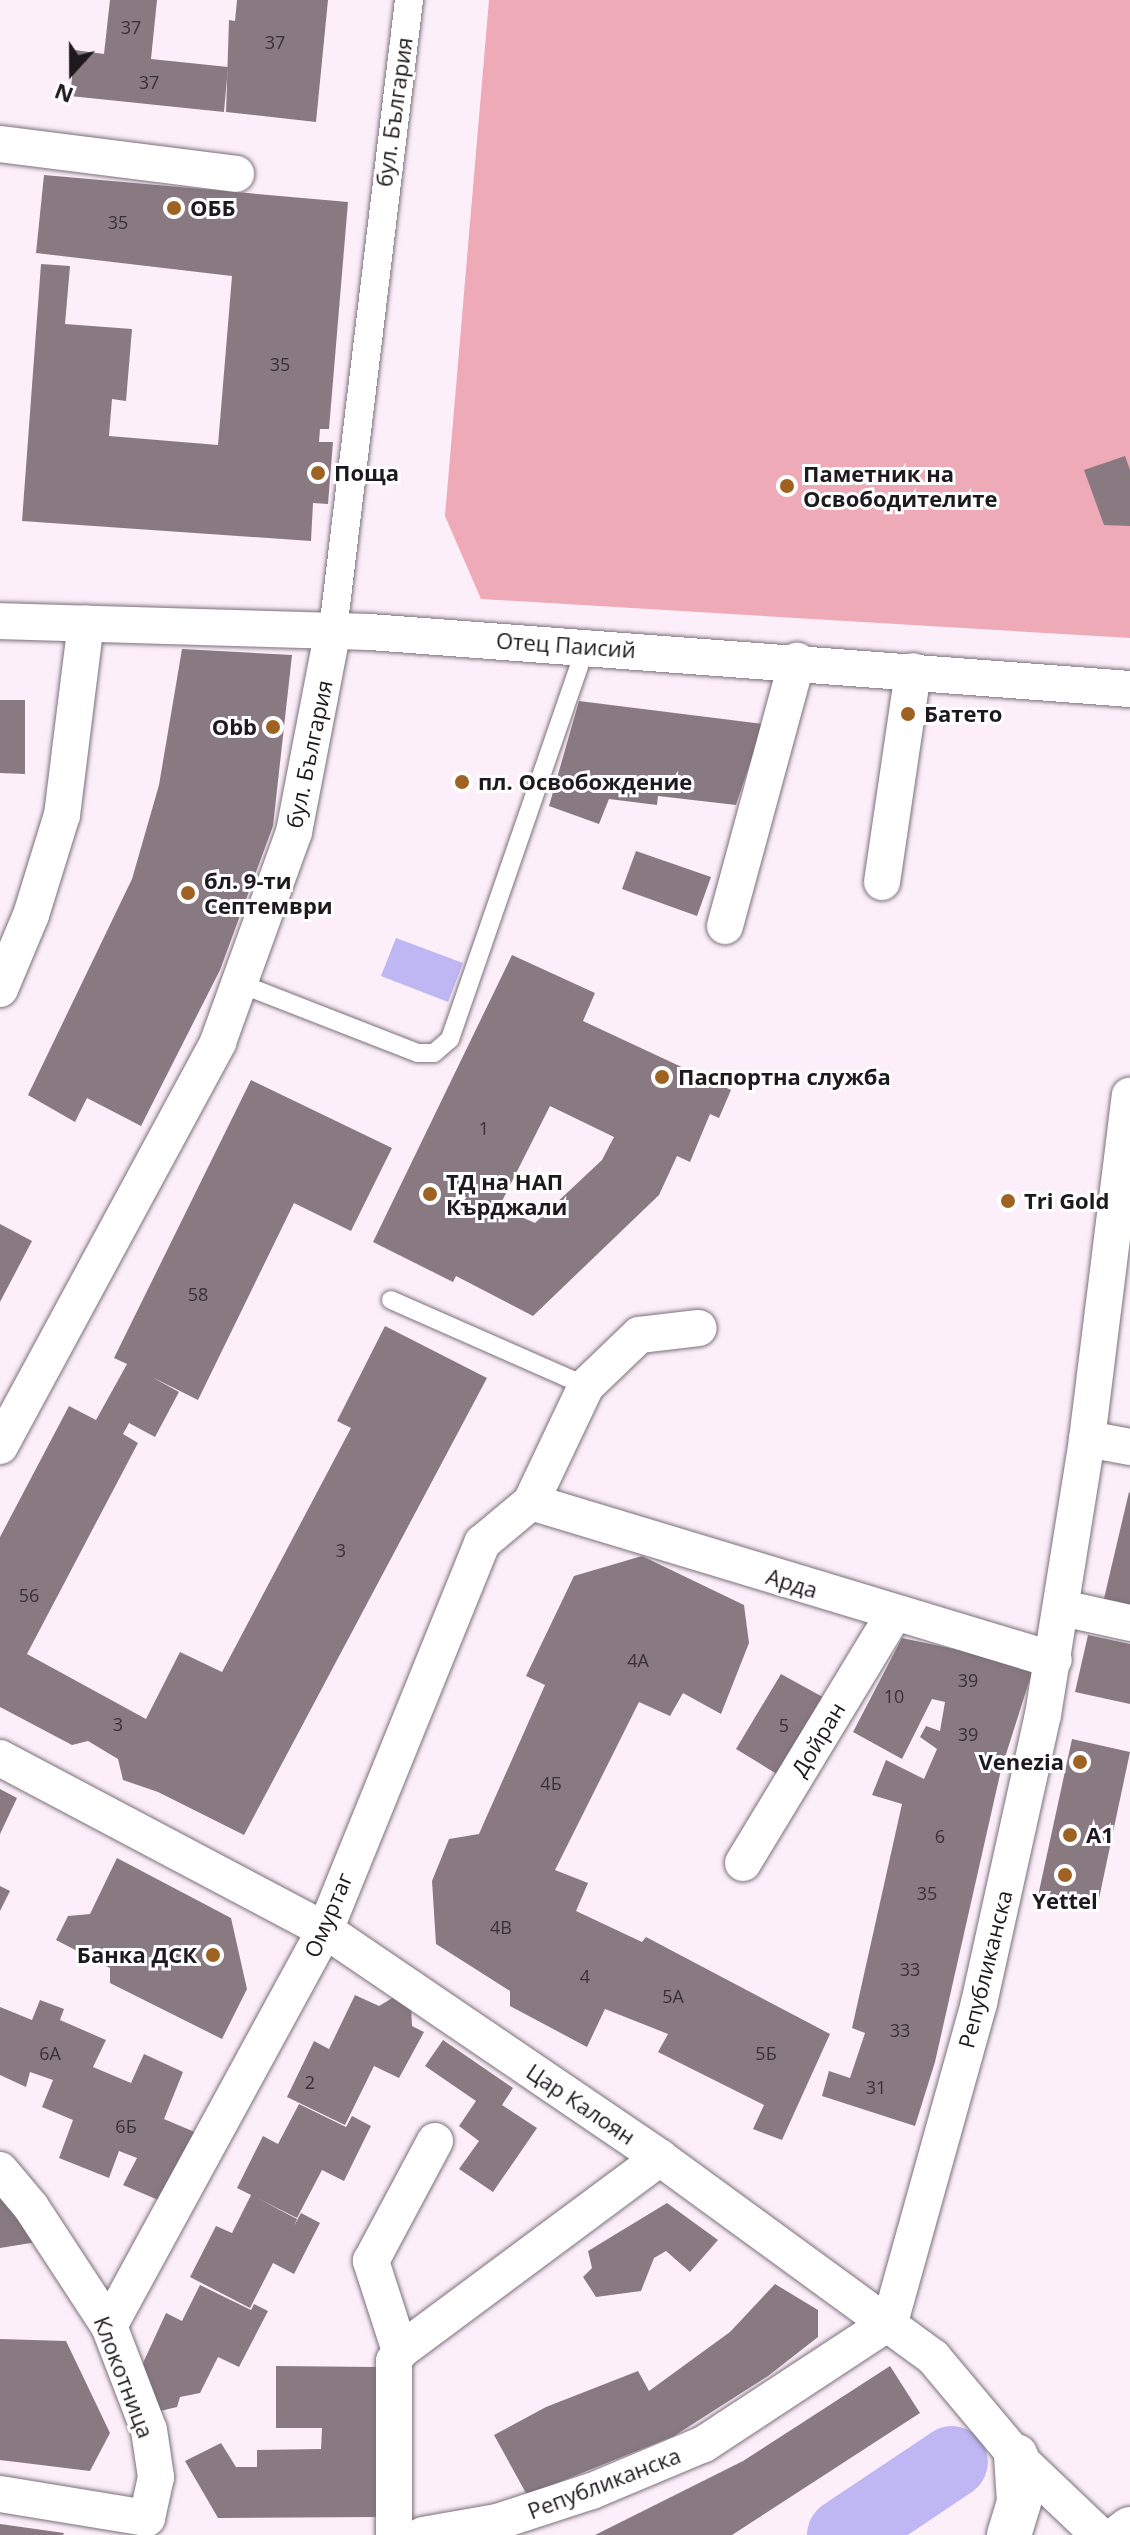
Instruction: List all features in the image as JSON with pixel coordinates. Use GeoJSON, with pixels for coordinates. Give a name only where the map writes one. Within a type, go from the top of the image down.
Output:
{"type":"FeatureCollection","features":[{"type":"Feature","properties":{"kind":"main road"},"geometry":{"type":"LineString","coordinates":[[1009,2535],[1019,2502],[1016,2456]]}},
{"type":"Feature","properties":{"kind":"main road"},"geometry":{"type":"LineString","coordinates":[[1122,2535],[1130,2529]]}},
{"type":"Feature","properties":{"kind":"street","name":"бул. България"},"geometry":{"type":"LineString","coordinates":[[0,1446],[203,1076],[241,984],[294,832],[333,630],[409,0]]}},
{"type":"Feature","properties":{"kind":"street"},"geometry":{"type":"LineString","coordinates":[[0,144],[236,174]]}},
{"type":"Feature","properties":{"kind":"street","name":"Отец Паисий"},"geometry":{"type":"LineString","coordinates":[[0,621],[333,630],[797,661],[1130,689]]}},
{"type":"Feature","properties":{"kind":"street"},"geometry":{"type":"LineString","coordinates":[[0,989],[31,915],[62,815],[86,623]]}},
{"type":"Feature","properties":{"kind":"street"},"geometry":{"type":"LineString","coordinates":[[725,926],[797,661]]}},
{"type":"Feature","properties":{"kind":"street"},"geometry":{"type":"LineString","coordinates":[[882,882],[913,671]]}},
{"type":"Feature","properties":{"kind":"street","name":"Републиканска"},"geometry":{"type":"LineString","coordinates":[[423,2535],[497,2522],[592,2491],[704,2444],[890,2322],[979,2003],[1054,1660],[1087,1439],[1130,1096]]}},
{"type":"Feature","properties":{"kind":"street"},"geometry":{"type":"LineString","coordinates":[[531,1502],[586,1386],[639,1335],[699,1328]]}},
{"type":"Feature","properties":{"kind":"street"},"geometry":{"type":"LineString","coordinates":[[1087,1439],[1130,1447]]}},
{"type":"Feature","properties":{"kind":"street","name":"Арда"},"geometry":{"type":"LineString","coordinates":[[531,1502],[893,1615],[1054,1660]]}},
{"type":"Feature","properties":{"kind":"street","name":"Омуртаг"},"geometry":{"type":"LineString","coordinates":[[109,2326],[325,1930],[482,1543],[531,1502]]}},
{"type":"Feature","properties":{"kind":"street"},"geometry":{"type":"LineString","coordinates":[[1062,1608],[1130,1623]]}},
{"type":"Feature","properties":{"kind":"street","name":"Дойран"},"geometry":{"type":"LineString","coordinates":[[743,1863],[893,1615]]}},
{"type":"Feature","properties":{"kind":"street","name":"Цар Калоян"},"geometry":{"type":"LineString","coordinates":[[0,1758],[325,1930],[660,2158],[890,2322],[933,2357],[1016,2456],[1099,2535]]}},
{"type":"Feature","properties":{"kind":"street"},"geometry":{"type":"LineString","coordinates":[[400,2351],[371,2261],[435,2141]]}},
{"type":"Feature","properties":{"kind":"street"},"geometry":{"type":"LineString","coordinates":[[394,2535],[394,2361],[400,2351],[660,2158]]}},
{"type":"Feature","properties":{"kind":"street","name":"Клокотница"},"geometry":{"type":"LineString","coordinates":[[0,2170],[31,2207],[109,2326],[149,2430],[156,2477],[151,2526]]}},
{"type":"Feature","properties":{"kind":"street"},"geometry":{"type":"LineString","coordinates":[[0,2494],[151,2526]]}},
{"type":"Feature","properties":{"kind":"lane"},"geometry":{"type":"LineString","coordinates":[[241,984],[418,1053],[434,1053],[450,1039],[586,647]]}},
{"type":"Feature","properties":{"kind":"lane"},"geometry":{"type":"LineString","coordinates":[[391,1300],[586,1386]]}},
{"type":"Feature","properties":{"kind":"shaded area"},"geometry":{"type":"Polygon","coordinates":[[[489,0],[1130,0],[1130,638],[481,599],[445,516],[489,0]]]}},
{"type":"Feature","properties":{"kind":"shaded area"},"geometry":{"type":"Polygon","coordinates":[[[396,938],[463,963],[448,1002],[381,976],[396,938]]]}},
{"type":"Feature","properties":{"kind":"building"},"geometry":{"type":"Polygon","coordinates":[[[110,0],[157,0],[151,59],[228,67],[224,112],[70,96],[75,50],[104,54],[110,0]]]}},
{"type":"Feature","properties":{"kind":"building"},"geometry":{"type":"Polygon","coordinates":[[[237,0],[328,0],[316,122],[226,112],[229,20],[235,21],[237,0]]]}},
{"type":"Feature","properties":{"kind":"building"},"geometry":{"type":"Polygon","coordinates":[[[44,175],[348,202],[329,429],[320,429],[319,442],[333,442],[328,504],[313,503],[311,541],[22,521],[41,264],[70,266],[65,324],[132,329],[126,401],[112,399],[109,436],[218,445],[232,276],[36,253],[44,175]]]}},
{"type":"Feature","properties":{"kind":"building"},"geometry":{"type":"Polygon","coordinates":[[[1125,456],[1130,470],[1130,526],[1104,525],[1084,470],[1125,456]]]}},
{"type":"Feature","properties":{"kind":"building","name":"бл. 9-ти Септември"},"geometry":{"type":"Polygon","coordinates":[[[182,649],[292,655],[273,826],[220,970],[141,1126],[87,1098],[75,1122],[28,1095],[132,879],[159,785],[182,649]]]}},
{"type":"Feature","properties":{"kind":"building"},"geometry":{"type":"Polygon","coordinates":[[[0,700],[25,700],[25,774],[0,773],[0,700]]]}},
{"type":"Feature","properties":{"kind":"building"},"geometry":{"type":"Polygon","coordinates":[[[579,701],[763,724],[736,805],[658,796],[657,805],[609,799],[599,824],[549,806],[579,701]]]}},
{"type":"Feature","properties":{"kind":"building"},"geometry":{"type":"Polygon","coordinates":[[[636,851],[711,877],[697,916],[622,889],[636,851]]]}},
{"type":"Feature","properties":{"kind":"building","name":"ТД на НАП Кърджали"},"geometry":{"type":"Polygon","coordinates":[[[512,955],[595,993],[583,1021],[731,1090],[719,1118],[710,1114],[690,1162],[677,1156],[659,1195],[533,1316],[456,1276],[453,1282],[373,1242],[512,955]],[[550,1106],[499,1207],[535,1223],[602,1160],[614,1137],[550,1106]]]}},
{"type":"Feature","properties":{"kind":"building"},"geometry":{"type":"Polygon","coordinates":[[[251,1080],[392,1148],[351,1231],[294,1203],[198,1400],[152,1377],[179,1392],[155,1437],[129,1423],[123,1434],[138,1443],[27,1654],[146,1719],[180,1652],[222,1672],[351,1428],[337,1421],[385,1326],[487,1378],[244,1835],[158,1792],[123,1780],[118,1759],[88,1741],[72,1745],[0,1707],[0,1537],[69,1406],[96,1420],[127,1364],[114,1358],[251,1080]]]}},
{"type":"Feature","properties":{"kind":"building"},"geometry":{"type":"Polygon","coordinates":[[[0,1224],[32,1241],[0,1302],[0,1224]]]}},
{"type":"Feature","properties":{"kind":"building"},"geometry":{"type":"Polygon","coordinates":[[[1130,1493],[1130,1613],[1102,1607],[1130,1493]]]}},
{"type":"Feature","properties":{"kind":"building"},"geometry":{"type":"Polygon","coordinates":[[[642,1556],[744,1605],[749,1643],[721,1714],[683,1693],[670,1716],[639,1702],[555,1870],[588,1883],[576,1911],[642,1942],[646,1937],[830,2034],[782,2140],[753,2129],[764,2105],[658,2052],[668,2034],[605,2009],[587,2047],[510,2006],[510,1991],[436,1944],[432,1881],[449,1839],[479,1834],[545,1685],[526,1676],[574,1576],[642,1556]]]}},
{"type":"Feature","properties":{"kind":"building"},"geometry":{"type":"Polygon","coordinates":[[[1088,1635],[1130,1644],[1130,1704],[1075,1692],[1088,1635]]]}},
{"type":"Feature","properties":{"kind":"building"},"geometry":{"type":"Polygon","coordinates":[[[902,1638],[1034,1666],[1001,1770],[935,2062],[915,2126],[822,2096],[829,2071],[850,2078],[865,2033],[852,2028],[902,1804],[872,1795],[886,1760],[924,1779],[937,1749],[920,1737],[926,1726],[940,1731],[945,1702],[932,1699],[902,1759],[853,1732],[902,1638]]]}},
{"type":"Feature","properties":{"kind":"building"},"geometry":{"type":"Polygon","coordinates":[[[781,1674],[830,1701],[790,1782],[736,1749],[781,1674]]]}},
{"type":"Feature","properties":{"kind":"building"},"geometry":{"type":"Polygon","coordinates":[[[1072,1739],[1130,1752],[1097,1908],[1038,1896],[1072,1739]]]}},
{"type":"Feature","properties":{"kind":"building"},"geometry":{"type":"Polygon","coordinates":[[[0,1789],[17,1798],[0,1834],[0,1789]]]}},
{"type":"Feature","properties":{"kind":"building"},"geometry":{"type":"Polygon","coordinates":[[[117,1858],[231,1918],[247,1989],[222,2039],[110,1983],[110,1968],[56,1940],[68,1916],[90,1914],[117,1858]]]}},
{"type":"Feature","properties":{"kind":"building"},"geometry":{"type":"Polygon","coordinates":[[[0,1886],[10,1891],[0,1911],[0,1886]]]}},
{"type":"Feature","properties":{"kind":"building"},"geometry":{"type":"Polygon","coordinates":[[[355,1995],[379,2006],[394,1997],[411,2005],[412,2026],[424,2032],[399,2078],[374,2066],[345,2125],[287,2097],[314,2041],[329,2049],[355,1995]]]}},
{"type":"Feature","properties":{"kind":"building"},"geometry":{"type":"Polygon","coordinates":[[[40,2000],[64,2009],[60,2020],[106,2040],[93,2067],[131,2083],[144,2054],[183,2072],[164,2119],[197,2133],[170,2205],[123,2185],[137,2158],[119,2151],[109,2178],[59,2158],[73,2120],[42,2107],[53,2080],[30,2072],[26,2087],[0,2075],[0,2007],[32,2020],[40,2000]]]}},
{"type":"Feature","properties":{"kind":"building"},"geometry":{"type":"Polygon","coordinates":[[[443,2040],[513,2088],[502,2105],[537,2128],[493,2192],[459,2169],[479,2141],[459,2126],[476,2101],[425,2066],[443,2040]]]}},
{"type":"Feature","properties":{"kind":"building"},"geometry":{"type":"Polygon","coordinates":[[[299,2104],[346,2127],[352,2116],[371,2126],[344,2181],[322,2170],[297,2218],[257,2198],[297,2219],[294,2226],[301,2213],[320,2223],[294,2274],[273,2263],[250,2308],[190,2277],[216,2226],[232,2233],[251,2195],[237,2188],[263,2136],[278,2144],[299,2104]]]}},
{"type":"Feature","properties":{"kind":"building"},"geometry":{"type":"Polygon","coordinates":[[[0,2190],[37,2242],[0,2248],[0,2190]]]}},
{"type":"Feature","properties":{"kind":"building"},"geometry":{"type":"Polygon","coordinates":[[[667,2203],[718,2240],[690,2272],[666,2251],[654,2258],[641,2291],[596,2297],[583,2277],[592,2268],[588,2251],[667,2203]]]}},
{"type":"Feature","properties":{"kind":"building"},"geometry":{"type":"Polygon","coordinates":[[[775,2284],[818,2310],[818,2337],[768,2376],[674,2436],[527,2495],[494,2435],[546,2407],[638,2371],[649,2391],[730,2332],[775,2284]]]}},
{"type":"Feature","properties":{"kind":"building"},"geometry":{"type":"Polygon","coordinates":[[[200,2285],[251,2310],[254,2304],[268,2311],[239,2367],[218,2357],[200,2393],[180,2397],[177,2407],[160,2411],[137,2376],[166,2313],[182,2321],[200,2285]]]}},
{"type":"Feature","properties":{"kind":"building"},"geometry":{"type":"Polygon","coordinates":[[[0,2339],[66,2341],[110,2433],[90,2471],[0,2460],[0,2339]]]}},
{"type":"Feature","properties":{"kind":"building"},"geometry":{"type":"Polygon","coordinates":[[[276,2366],[376,2367],[377,2517],[218,2518],[185,2461],[221,2443],[236,2467],[257,2467],[257,2450],[321,2449],[322,2428],[276,2428],[276,2366]]]}},
{"type":"Feature","properties":{"kind":"building"},"geometry":{"type":"Polygon","coordinates":[[[890,2366],[920,2413],[732,2535],[595,2535],[743,2461],[890,2366]]]}},
{"type":"Feature","properties":{"kind":"building"},"geometry":{"type":"Polygon","coordinates":[[[0,2524],[64,2533],[0,2535],[0,2524]]]}},
{"type":"Feature","properties":{"kind":"waterway"},"geometry":{"type":"LineString","coordinates":[[843,2535],[952,2462]]}},
{"type":"Feature","properties":{"kind":"place","name":"ОББ"},"geometry":{"type":"Point","coordinates":[174,208]}},
{"type":"Feature","properties":{"kind":"place","name":"Поща"},"geometry":{"type":"Point","coordinates":[318,473]}},
{"type":"Feature","properties":{"kind":"place","name":"Паметник на Освободителите"},"geometry":{"type":"Point","coordinates":[787,486]}},
{"type":"Feature","properties":{"kind":"place","name":"Батето"},"geometry":{"type":"Point","coordinates":[908,714]}},
{"type":"Feature","properties":{"kind":"place","name":"Obb"},"geometry":{"type":"Point","coordinates":[273,727]}},
{"type":"Feature","properties":{"kind":"place","name":"пл. Освобождение"},"geometry":{"type":"Point","coordinates":[462,782]}},
{"type":"Feature","properties":{"kind":"place","name":"бл. 9-ти Септември"},"geometry":{"type":"Point","coordinates":[188,893]}},
{"type":"Feature","properties":{"kind":"place","name":"Паспортна служба"},"geometry":{"type":"Point","coordinates":[662,1077]}},
{"type":"Feature","properties":{"kind":"place","name":"ТД на НАП Кърджали"},"geometry":{"type":"Point","coordinates":[430,1194]}},
{"type":"Feature","properties":{"kind":"place","name":"Tri Gold"},"geometry":{"type":"Point","coordinates":[1008,1201]}},
{"type":"Feature","properties":{"kind":"place","name":"Venezia"},"geometry":{"type":"Point","coordinates":[1080,1762]}},
{"type":"Feature","properties":{"kind":"place","name":"A1"},"geometry":{"type":"Point","coordinates":[1070,1835]}},
{"type":"Feature","properties":{"kind":"place","name":"Yettel"},"geometry":{"type":"Point","coordinates":[1065,1875]}},
{"type":"Feature","properties":{"kind":"place","name":"Банка ДСК"},"geometry":{"type":"Point","coordinates":[213,1955]}}]}
